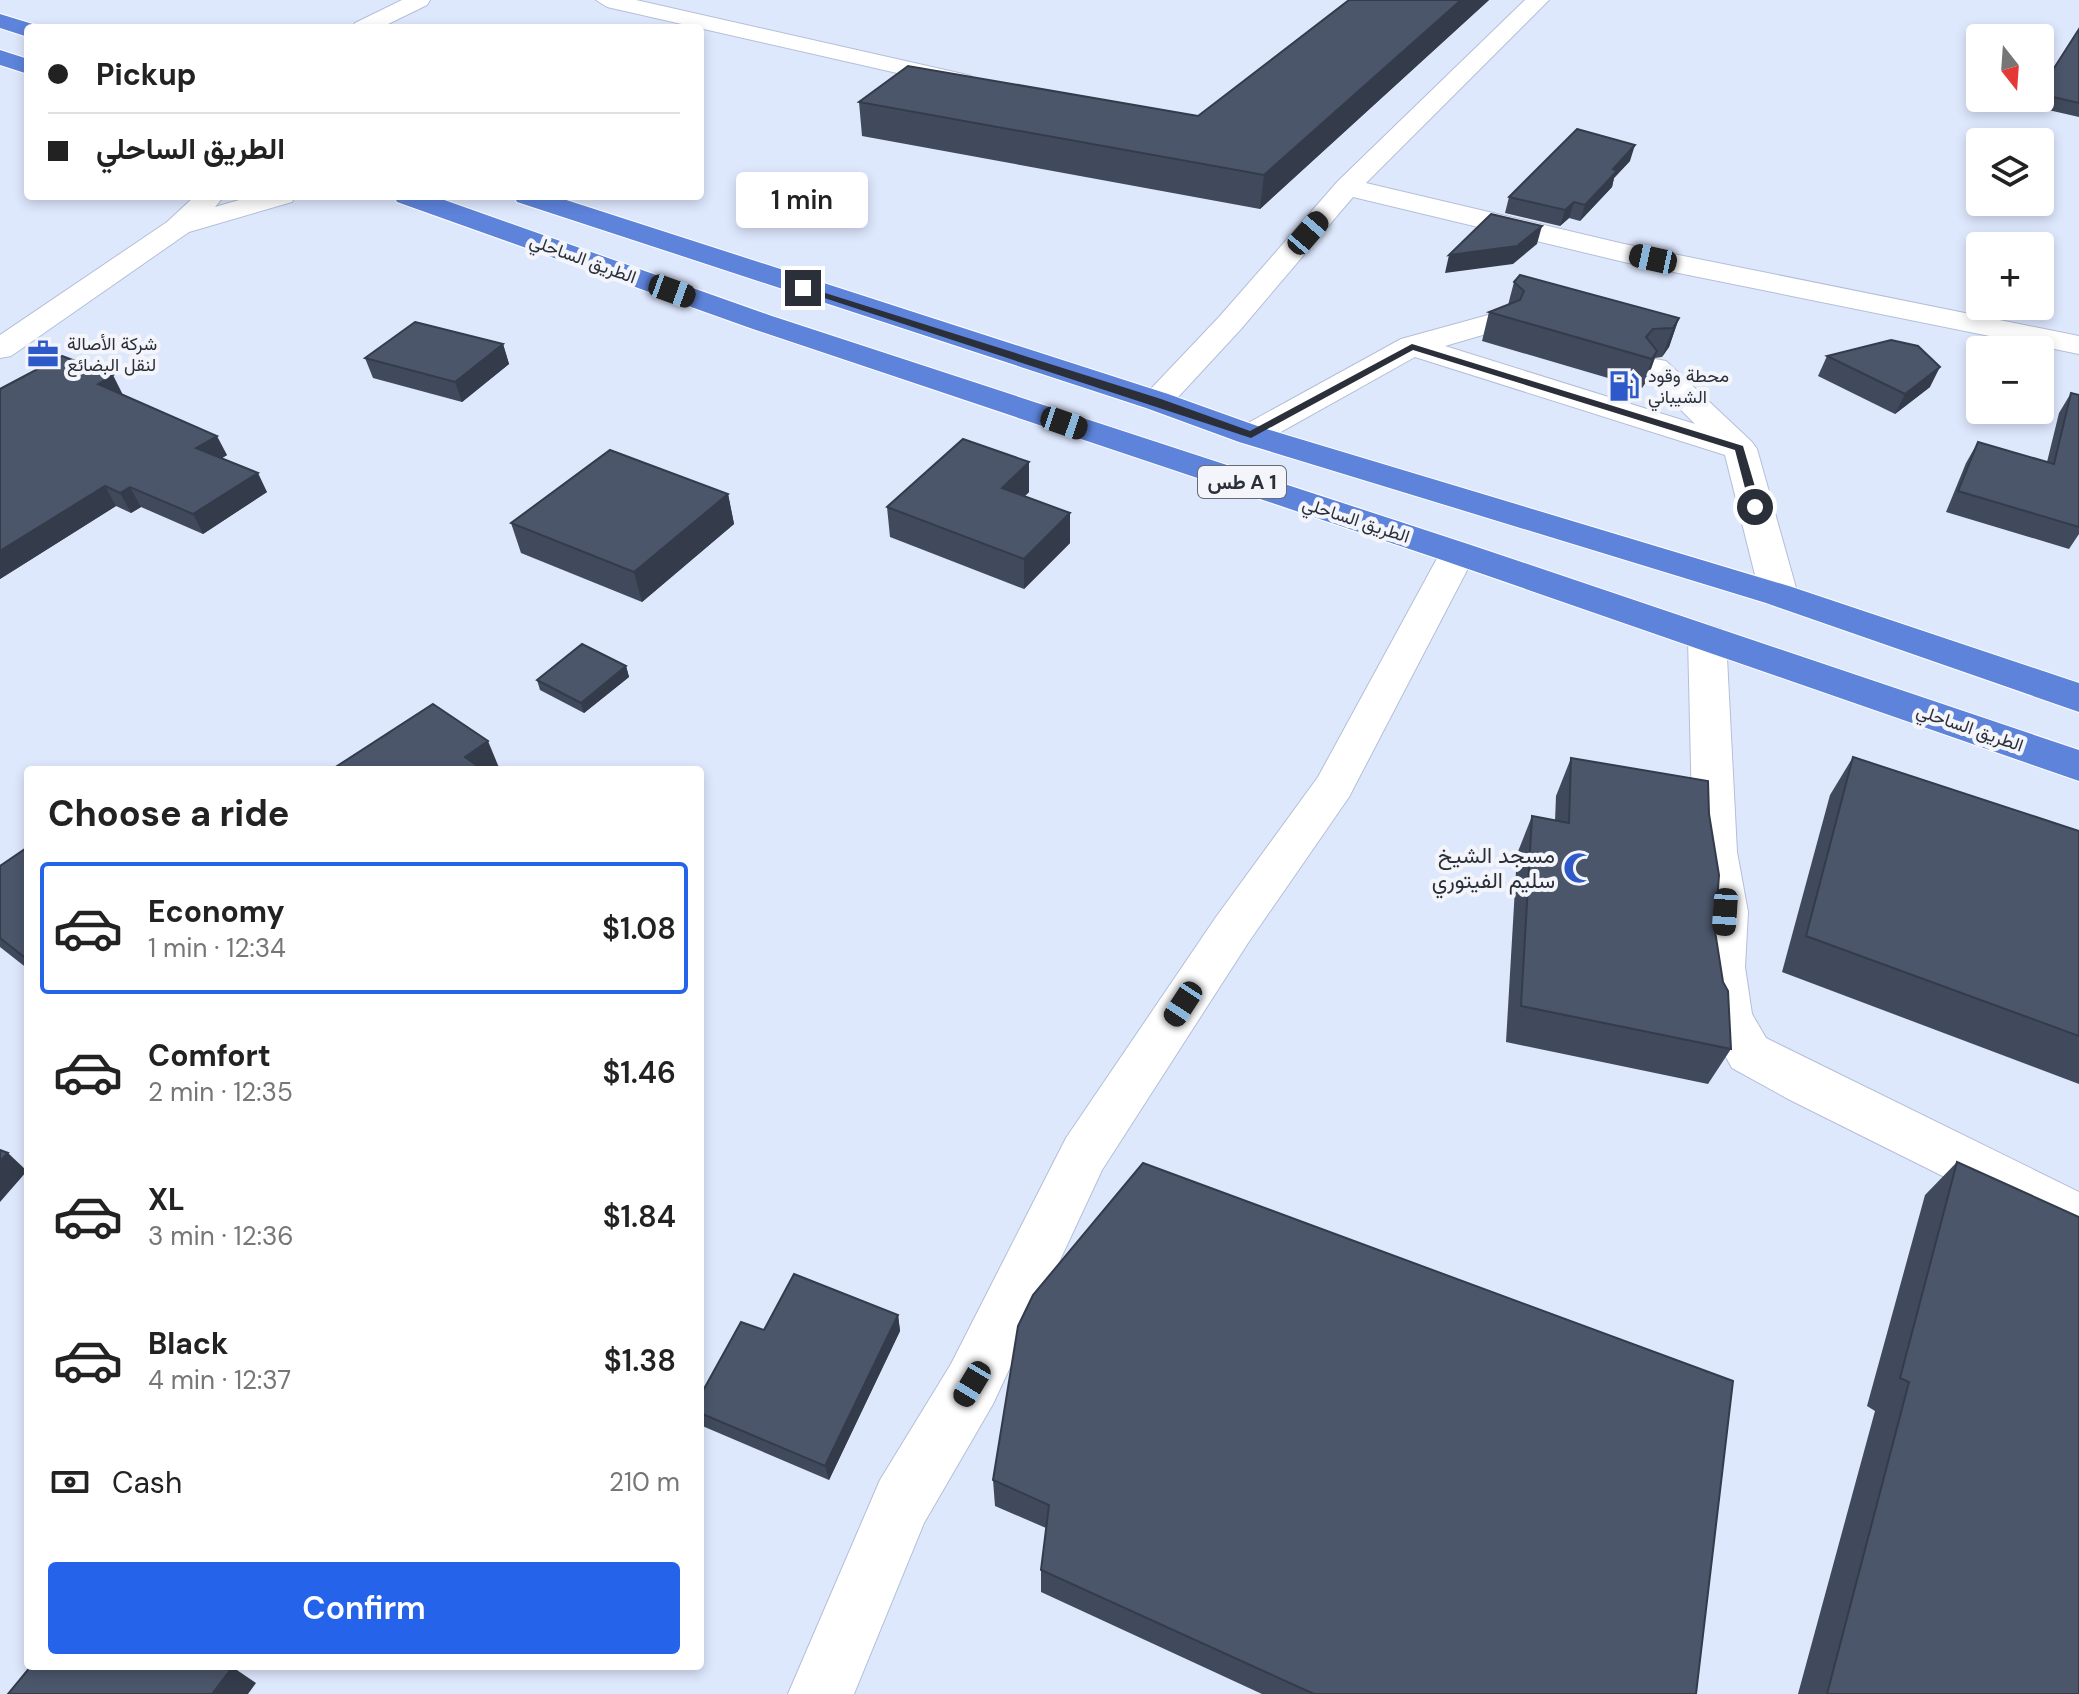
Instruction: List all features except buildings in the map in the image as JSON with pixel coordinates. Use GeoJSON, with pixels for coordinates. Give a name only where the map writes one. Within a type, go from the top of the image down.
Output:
{"type":"FeatureCollection","features":[{"type":"Feature","properties":{"kind":"highway"},"geometry":{"type":"LineString","coordinates":[[0,21],[24,29]]}},
{"type":"Feature","properties":{"kind":"highway"},"geometry":{"type":"LineString","coordinates":[[0,57],[24,66]]}},
{"type":"Feature","properties":{"kind":"highway","name":"الطريق الساحلي"},"geometry":{"type":"LineString","coordinates":[[418,200],[761,322],[1458,553],[2079,766]]}},
{"type":"Feature","properties":{"kind":"highway","name":"الطريق الساحلي"},"geometry":{"type":"LineString","coordinates":[[539,200],[1157,401],[1251,435],[1779,595],[2079,698]]}},
{"type":"Feature","properties":{"kind":"highway"},"geometry":{"type":"LineString","coordinates":[[761,322],[803,288]]}},
{"type":"Feature","properties":{"kind":"street"},"geometry":{"type":"LineString","coordinates":[[371,24],[419,0]]}},
{"type":"Feature","properties":{"kind":"street"},"geometry":{"type":"LineString","coordinates":[[607,0],[988,87]]}},
{"type":"Feature","properties":{"kind":"street"},"geometry":{"type":"LineString","coordinates":[[1157,401],[1230,323],[1347,187],[1538,0]]}},
{"type":"Feature","properties":{"kind":"street"},"geometry":{"type":"LineString","coordinates":[[1347,187],[1624,253],[2079,345]]}},
{"type":"Feature","properties":{"kind":"street"},"geometry":{"type":"LineString","coordinates":[[0,349],[177,228],[207,200]]}},
{"type":"Feature","properties":{"kind":"street"},"geometry":{"type":"LineString","coordinates":[[177,228],[266,200]]}},
{"type":"Feature","properties":{"kind":"street"},"geometry":{"type":"LineString","coordinates":[[1251,435],[1412,346],[1499,321]]}},
{"type":"Feature","properties":{"kind":"street"},"geometry":{"type":"LineString","coordinates":[[1412,346],[1740,449]]}},
{"type":"Feature","properties":{"kind":"street"},"geometry":{"type":"LineString","coordinates":[[1655,368],[1740,449],[1779,595]]}},
{"type":"Feature","properties":{"kind":"street"},"geometry":{"type":"LineString","coordinates":[[821,1694],[902,1502],[972,1384],[1084,1154],[1232,930],[1334,786],[1458,553]]}},
{"type":"Feature","properties":{"kind":"street"},"geometry":{"type":"LineString","coordinates":[[1707,638],[1715,852],[1725,912],[1721,967],[1728,1018],[1749,1053],[1874,1119],[2079,1219]]}},
{"type":"Feature","properties":{"kind":"place","name":"شركة الأصالة لنقل البضائع"},"geometry":{"type":"Point","coordinates":[43,354]}},
{"type":"Feature","properties":{"kind":"place","name":"محطة وقود الشيباني"},"geometry":{"type":"Point","coordinates":[1624,386]}},
{"type":"Feature","properties":{"kind":"place","name":"مسجد الشيخ سليم الفيتوري"},"geometry":{"type":"Point","coordinates":[1579,868]}},
{"type":"Feature","properties":{"kind":"route"},"geometry":{"type":"LineString","coordinates":[[803,288],[1157,401],[1251,435],[1412,346],[1740,449],[1755,507]]}}]}
